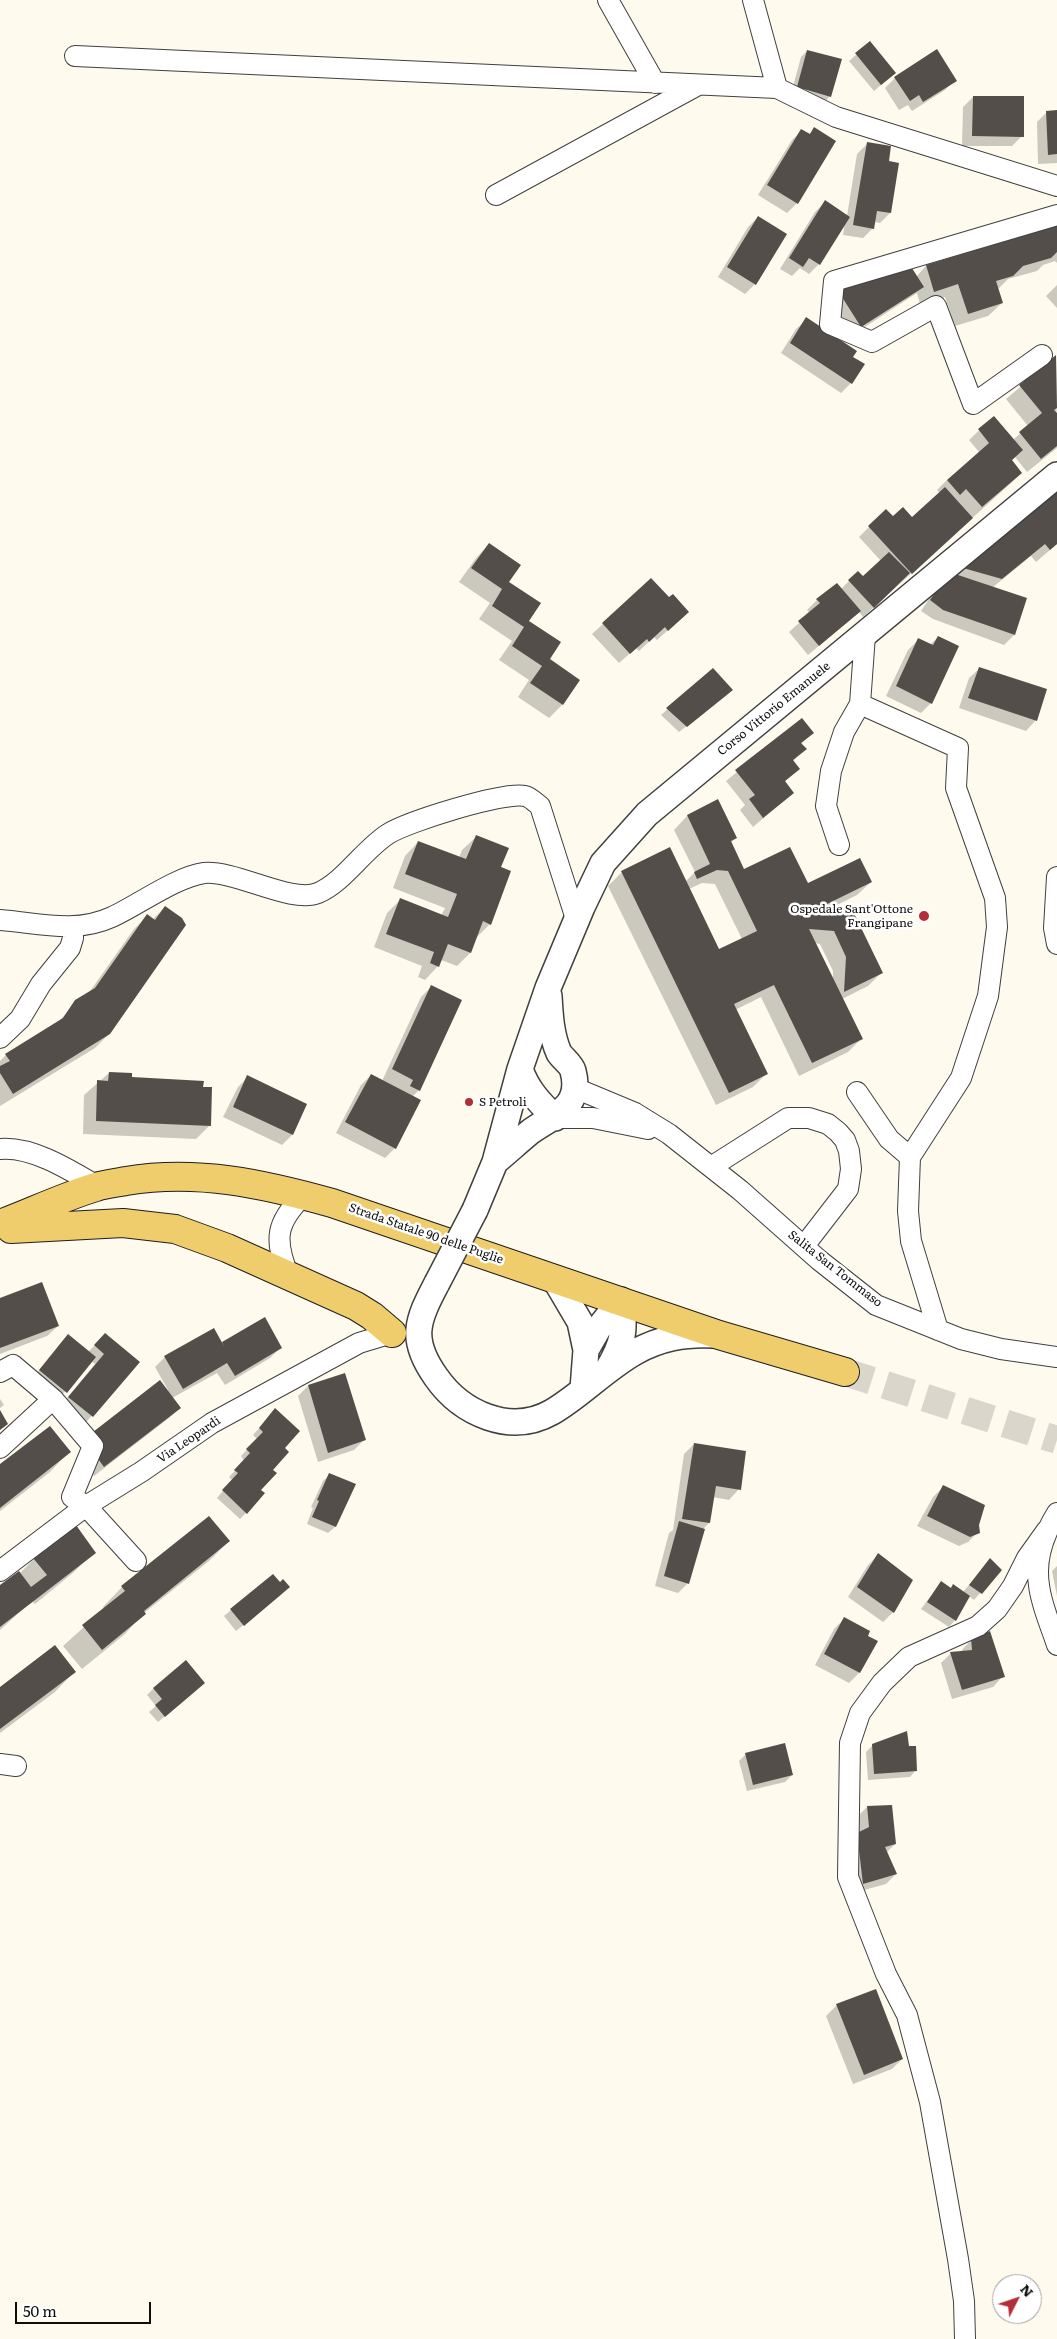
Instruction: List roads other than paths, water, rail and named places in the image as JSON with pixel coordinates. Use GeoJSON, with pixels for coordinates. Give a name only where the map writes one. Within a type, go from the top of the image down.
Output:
{"type":"FeatureCollection","features":[{"type":"Feature","properties":{"kind":"main road","name":"Strada Statale 90 delle Puglie"},"geometry":{"type":"LineString","coordinates":[[0,1224],[97,1186],[138,1179],[183,1175],[246,1182],[304,1195],[622,1300],[719,1335],[845,1372]]}},
{"type":"Feature","properties":{"kind":"main road"},"geometry":{"type":"LineString","coordinates":[[0,1229],[123,1223],[175,1229],[227,1248],[356,1306],[405,1336]]}},
{"type":"Feature","properties":{"kind":"street"},"geometry":{"type":"LineString","coordinates":[[608,0],[655,83]]}},
{"type":"Feature","properties":{"kind":"street"},"geometry":{"type":"LineString","coordinates":[[753,0],[777,88]]}},
{"type":"Feature","properties":{"kind":"street"},"geometry":{"type":"LineString","coordinates":[[75,56],[777,88],[836,118],[1057,186]]}},
{"type":"Feature","properties":{"kind":"street"},"geometry":{"type":"LineString","coordinates":[[496,195],[698,85]]}},
{"type":"Feature","properties":{"kind":"street"},"geometry":{"type":"LineString","coordinates":[[1042,355],[973,404],[936,306],[872,342],[830,324],[834,281],[1057,215]]}},
{"type":"Feature","properties":{"kind":"street","name":"Corso Vittorio Emanuele"},"geometry":{"type":"LineString","coordinates":[[719,1335],[684,1334],[651,1344],[608,1369],[550,1413],[528,1420],[509,1422],[490,1419],[461,1405],[444,1389],[405,1336],[422,1312],[475,1210],[495,1162],[520,1069],[548,988],[576,919],[603,863],[647,814],[1057,475]]}},
{"type":"Feature","properties":{"kind":"street"},"geometry":{"type":"LineString","coordinates":[[838,845],[826,806],[831,771],[844,732],[860,704],[865,635]]}},
{"type":"Feature","properties":{"kind":"street"},"geometry":{"type":"LineString","coordinates":[[860,704],[958,748],[956,788],[995,898],[997,926],[988,996],[967,1060],[961,1078],[910,1157],[908,1211],[911,1241],[938,1330]]}},
{"type":"Feature","properties":{"kind":"street"},"geometry":{"type":"LineString","coordinates":[[0,920],[73,928],[110,918],[189,877],[205,873],[239,878],[298,894],[318,893],[342,876],[361,855],[389,834],[457,808],[507,795],[526,796],[540,806],[576,919]]}},
{"type":"Feature","properties":{"kind":"street"},"geometry":{"type":"LineString","coordinates":[[1057,877],[1054,928],[1057,944]]}},
{"type":"Feature","properties":{"kind":"street"},"geometry":{"type":"LineString","coordinates":[[0,1038],[20,1019],[41,984],[70,948],[73,928]]}},
{"type":"Feature","properties":{"kind":"street","name":"Corso Vittorio Emanuele"},"geometry":{"type":"LineString","coordinates":[[495,1162],[532,1131],[555,1118],[568,1104],[575,1088],[572,1070],[559,1052],[551,1026],[548,988]]}},
{"type":"Feature","properties":{"kind":"street"},"geometry":{"type":"LineString","coordinates":[[555,1118],[537,1100],[525,1083],[520,1069],[540,1055],[559,1052]]}},
{"type":"Feature","properties":{"kind":"street","name":"Salita San Tommaso"},"geometry":{"type":"LineString","coordinates":[[575,1088],[635,1113],[669,1134],[876,1305],[961,1339],[1001,1349],[1057,1357]]}},
{"type":"Feature","properties":{"kind":"street"},"geometry":{"type":"LineString","coordinates":[[857,1092],[889,1139],[910,1157]]}},
{"type":"Feature","properties":{"kind":"street","name":"Salita San Tommaso"},"geometry":{"type":"LineString","coordinates":[[555,1118],[593,1118],[630,1124],[669,1134]]}},
{"type":"Feature","properties":{"kind":"street"},"geometry":{"type":"LineString","coordinates":[[711,1167],[788,1118],[809,1118],[828,1124],[838,1132],[845,1140],[849,1151],[851,1169],[848,1189],[804,1246]]}},
{"type":"Feature","properties":{"kind":"street"},"geometry":{"type":"LineString","coordinates":[[0,1149],[12,1148],[58,1163],[97,1186]]}},
{"type":"Feature","properties":{"kind":"street"},"geometry":{"type":"LineString","coordinates":[[289,1277],[279,1252],[279,1238],[290,1209],[304,1195]]}},
{"type":"Feature","properties":{"kind":"street"},"geometry":{"type":"LineString","coordinates":[[554,1278],[580,1322],[586,1350],[582,1389]]}},
{"type":"Feature","properties":{"kind":"street"},"geometry":{"type":"LineString","coordinates":[[586,1350],[608,1316],[622,1300]]}},
{"type":"Feature","properties":{"kind":"street","name":"Corso Vittorio Emanuele"},"geometry":{"type":"LineString","coordinates":[[608,1369],[621,1347],[624,1330],[622,1300]]}},
{"type":"Feature","properties":{"kind":"street","name":"Via Leopardi"},"geometry":{"type":"LineString","coordinates":[[0,1571],[86,1506],[142,1472],[212,1423],[359,1343],[405,1336]]}},
{"type":"Feature","properties":{"kind":"street"},"geometry":{"type":"LineString","coordinates":[[0,1372],[13,1365],[53,1399],[93,1446],[72,1498],[86,1506],[136,1561]]}},
{"type":"Feature","properties":{"kind":"street"},"geometry":{"type":"LineString","coordinates":[[0,1448],[53,1399]]}},
{"type":"Feature","properties":{"kind":"street"},"geometry":{"type":"LineString","coordinates":[[1052,1522],[1041,1550],[1038,1584],[1057,1645]]}},
{"type":"Feature","properties":{"kind":"street"},"geometry":{"type":"LineString","coordinates":[[965,2339],[964,2301],[958,2259],[930,2102],[907,2015],[886,1974],[848,1878],[850,1743],[860,1713],[882,1683],[909,1657],[978,1626],[997,1610],[1013,1586],[1027,1558],[1052,1522]]}},
{"type":"Feature","properties":{"kind":"tunnel"},"geometry":{"type":"LineString","coordinates":[[845,1372],[1057,1440]]}},
{"type":"Feature","properties":{"kind":"place","name":"Ospedale Sant'Ottone Frangipane"},"geometry":{"type":"Point","coordinates":[924,916]}},
{"type":"Feature","properties":{"kind":"place","name":"S Petroli"},"geometry":{"type":"Point","coordinates":[469,1102]}}]}
